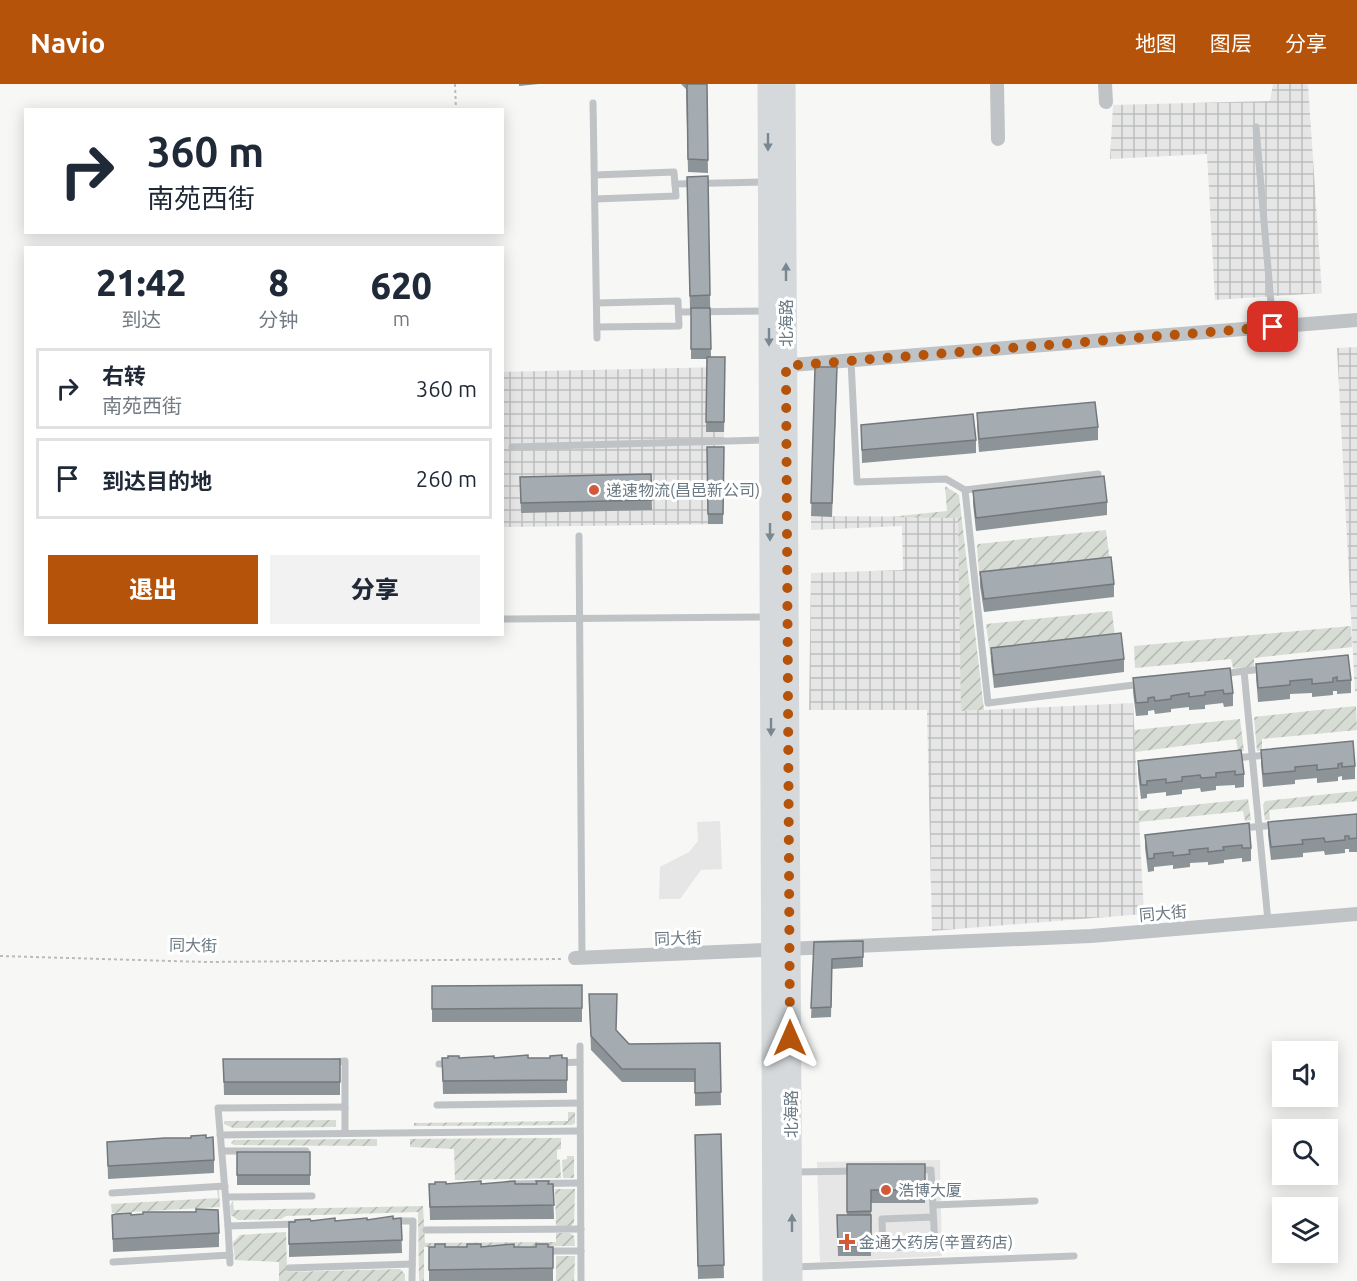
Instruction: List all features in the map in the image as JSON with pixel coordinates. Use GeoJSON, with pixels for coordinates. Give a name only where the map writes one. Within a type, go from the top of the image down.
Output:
{"type":"FeatureCollection","features":[{"type":"Feature","properties":{"kind":"main road","name":"北海路"},"geometry":{"type":"LineString","coordinates":[[768,84],[769,311],[778,367],[769,440],[779,617]]}},
{"type":"Feature","properties":{"kind":"main road","name":"北海路"},"geometry":{"type":"LineString","coordinates":[[773,1281],[781,949],[778,367],[784,84]]}},
{"type":"Feature","properties":{"kind":"main road","name":"北海路"},"geometry":{"type":"LineString","coordinates":[[781,949],[791,1172],[792,1274]]}},
{"type":"Feature","properties":{"kind":"street"},"geometry":{"type":"LineString","coordinates":[[997,84],[998,139]]}},
{"type":"Feature","properties":{"kind":"street"},"geometry":{"type":"LineString","coordinates":[[1105,84],[1106,102]]}},
{"type":"Feature","properties":{"kind":"street"},"geometry":{"type":"LineString","coordinates":[[778,367],[1357,320]]}},
{"type":"Feature","properties":{"kind":"street","name":"同大街"},"geometry":{"type":"LineString","coordinates":[[579,958],[1091,936],[1357,914]]}},
{"type":"Feature","properties":{"kind":"lane"},"geometry":{"type":"LineString","coordinates":[[593,103],[597,338]]}},
{"type":"Feature","properties":{"kind":"lane"},"geometry":{"type":"LineString","coordinates":[[1256,127],[1273,327]]}},
{"type":"Feature","properties":{"kind":"lane"},"geometry":{"type":"LineString","coordinates":[[595,175],[674,172],[676,196],[595,199]]}},
{"type":"Feature","properties":{"kind":"lane"},"geometry":{"type":"LineString","coordinates":[[675,184],[768,182]]}},
{"type":"Feature","properties":{"kind":"lane"},"geometry":{"type":"LineString","coordinates":[[597,303],[678,301],[680,326],[597,327]]}},
{"type":"Feature","properties":{"kind":"lane"},"geometry":{"type":"LineString","coordinates":[[679,312],[769,311]]}},
{"type":"Feature","properties":{"kind":"lane"},"geometry":{"type":"LineString","coordinates":[[851,361],[858,482],[946,479],[965,490],[1098,474]]}},
{"type":"Feature","properties":{"kind":"lane"},"geometry":{"type":"LineString","coordinates":[[513,447],[769,440]]}},
{"type":"Feature","properties":{"kind":"lane"},"geometry":{"type":"LineString","coordinates":[[965,490],[988,703],[1151,683]]}},
{"type":"Feature","properties":{"kind":"lane"},"geometry":{"type":"LineString","coordinates":[[579,536],[579,958]]}},
{"type":"Feature","properties":{"kind":"lane"},"geometry":{"type":"LineString","coordinates":[[504,619],[779,617]]}},
{"type":"Feature","properties":{"kind":"lane"},"geometry":{"type":"LineString","coordinates":[[1209,676],[1279,668]]}},
{"type":"Feature","properties":{"kind":"lane"},"geometry":{"type":"LineString","coordinates":[[1244,671],[1268,921]]}},
{"type":"Feature","properties":{"kind":"lane"},"geometry":{"type":"LineString","coordinates":[[1230,758],[1275,754]]}},
{"type":"Feature","properties":{"kind":"lane"},"geometry":{"type":"LineString","coordinates":[[1236,828],[1280,824]]}},
{"type":"Feature","properties":{"kind":"lane"},"geometry":{"type":"LineString","coordinates":[[580,1046],[581,1281]]}},
{"type":"Feature","properties":{"kind":"lane"},"geometry":{"type":"LineString","coordinates":[[322,1062],[345,1061],[345,1133]]}},
{"type":"Feature","properties":{"kind":"lane"},"geometry":{"type":"LineString","coordinates":[[545,1063],[580,1062]]}},
{"type":"Feature","properties":{"kind":"lane"},"geometry":{"type":"LineString","coordinates":[[439,1064],[462,1064]]}},
{"type":"Feature","properties":{"kind":"lane"},"geometry":{"type":"LineString","coordinates":[[437,1105],[580,1103]]}},
{"type":"Feature","properties":{"kind":"lane"},"geometry":{"type":"LineString","coordinates":[[113,1262],[230,1259],[227,1197],[218,1108],[345,1107]]}},
{"type":"Feature","properties":{"kind":"lane"},"geometry":{"type":"LineString","coordinates":[[209,1139],[220,1136],[345,1133],[579,1131]]}},
{"type":"Feature","properties":{"kind":"lane"},"geometry":{"type":"LineString","coordinates":[[222,1151],[306,1152]]}},
{"type":"Feature","properties":{"kind":"lane"},"geometry":{"type":"LineString","coordinates":[[908,1170],[932,1170],[935,1246],[883,1248],[882,1219],[933,1217]]}},
{"type":"Feature","properties":{"kind":"lane"},"geometry":{"type":"LineString","coordinates":[[791,1172],[861,1171]]}},
{"type":"Feature","properties":{"kind":"lane"},"geometry":{"type":"LineString","coordinates":[[497,1184],[580,1183]]}},
{"type":"Feature","properties":{"kind":"lane"},"geometry":{"type":"LineString","coordinates":[[112,1193],[225,1185]]}},
{"type":"Feature","properties":{"kind":"lane"},"geometry":{"type":"LineString","coordinates":[[227,1197],[312,1196]]}},
{"type":"Feature","properties":{"kind":"lane"},"geometry":{"type":"LineString","coordinates":[[933,1205],[1035,1201]]}},
{"type":"Feature","properties":{"kind":"lane"},"geometry":{"type":"LineString","coordinates":[[216,1213],[227,1212]]}},
{"type":"Feature","properties":{"kind":"lane"},"geometry":{"type":"LineString","coordinates":[[378,1222],[413,1221],[412,1281]]}},
{"type":"Feature","properties":{"kind":"lane"},"geometry":{"type":"LineString","coordinates":[[228,1226],[309,1224]]}},
{"type":"Feature","properties":{"kind":"lane"},"geometry":{"type":"LineString","coordinates":[[426,1230],[581,1229]]}},
{"type":"Feature","properties":{"kind":"lane"},"geometry":{"type":"LineString","coordinates":[[533,1251],[581,1251]]}},
{"type":"Feature","properties":{"kind":"lane"},"geometry":{"type":"LineString","coordinates":[[792,1274],[1074,1256]]}},
{"type":"Feature","properties":{"kind":"lane"},"geometry":{"type":"LineString","coordinates":[[289,1268],[412,1264]]}},
{"type":"Feature","properties":{"kind":"path"},"geometry":{"type":"LineString","coordinates":[[455,84],[456,108]]}},
{"type":"Feature","properties":{"kind":"path","name":"同大街"},"geometry":{"type":"LineString","coordinates":[[0,956],[206,962],[579,958]]}},
{"type":"Feature","properties":{"kind":"shaded area"},"geometry":{"type":"Polygon","coordinates":[[[1273,84],[1308,84],[1322,293],[1215,300],[1207,154],[1110,159],[1113,105],[1270,101],[1273,84]]]}},
{"type":"Feature","properties":{"kind":"shaded area"},"geometry":{"type":"Polygon","coordinates":[[[1357,347],[1357,691],[1355,692],[1337,348],[1357,347]]]}},
{"type":"Feature","properties":{"kind":"shaded area"},"geometry":{"type":"Polygon","coordinates":[[[725,367],[723,524],[504,527],[504,372],[725,367]]]}},
{"type":"Feature","properties":{"kind":"shaded area"},"geometry":{"type":"Polygon","coordinates":[[[945,486],[959,495],[984,710],[961,711],[958,518],[890,517],[947,511],[945,486]]]}},
{"type":"Feature","properties":{"kind":"shaded area"},"geometry":{"type":"Polygon","coordinates":[[[811,516],[958,517],[962,711],[1133,703],[1144,914],[932,931],[927,710],[809,710],[811,573],[903,570],[902,526],[811,530],[811,516]]]}},
{"type":"Feature","properties":{"kind":"shaded area"},"geometry":{"type":"Polygon","coordinates":[[[1106,530],[1111,570],[980,586],[978,544],[1106,530]]]}},
{"type":"Feature","properties":{"kind":"shaded area"},"geometry":{"type":"Polygon","coordinates":[[[1112,611],[1116,646],[991,661],[986,624],[1112,611]]]}},
{"type":"Feature","properties":{"kind":"shaded area"},"geometry":{"type":"Polygon","coordinates":[[[1351,626],[1352,647],[1254,658],[1254,667],[1233,668],[1231,659],[1135,668],[1134,646],[1351,626]]]}},
{"type":"Feature","properties":{"kind":"shaded area"},"geometry":{"type":"Polygon","coordinates":[[[1356,706],[1357,730],[1262,739],[1262,750],[1257,751],[1254,717],[1356,706]]]}},
{"type":"Feature","properties":{"kind":"shaded area"},"geometry":{"type":"Polygon","coordinates":[[[1240,719],[1244,751],[1238,751],[1236,739],[1135,752],[1134,730],[1240,719]]]}},
{"type":"Feature","properties":{"kind":"shaded area"},"geometry":{"type":"Polygon","coordinates":[[[1357,791],[1357,801],[1269,810],[1270,820],[1265,820],[1263,805],[1265,801],[1357,791]]]}},
{"type":"Feature","properties":{"kind":"shaded area"},"geometry":{"type":"Polygon","coordinates":[[[1248,799],[1251,820],[1245,821],[1243,811],[1139,822],[1138,811],[1248,799]]]}},
{"type":"Feature","properties":{"kind":"shaded area"},"geometry":{"type":"Polygon","coordinates":[[[720,821],[722,869],[701,870],[680,899],[659,899],[660,867],[689,852],[698,841],[697,822],[720,821]]]}},
{"type":"Feature","properties":{"kind":"shaded area"},"geometry":{"type":"Polygon","coordinates":[[[568,1112],[575,1112],[575,1123],[572,1125],[414,1126],[414,1123],[568,1121],[568,1112]]]}},
{"type":"Feature","properties":{"kind":"shaded area"},"geometry":{"type":"Polygon","coordinates":[[[336,1120],[336,1127],[233,1128],[224,1124],[224,1121],[336,1120]]]}},
{"type":"Feature","properties":{"kind":"shaded area"},"geometry":{"type":"Polygon","coordinates":[[[561,1138],[561,1149],[557,1150],[557,1159],[560,1160],[561,1178],[455,1180],[454,1149],[410,1147],[410,1139],[561,1138]]]}},
{"type":"Feature","properties":{"kind":"shaded area"},"geometry":{"type":"Polygon","coordinates":[[[377,1139],[377,1146],[234,1145],[231,1143],[234,1140],[377,1139]]]}},
{"type":"Feature","properties":{"kind":"shaded area"},"geometry":{"type":"Polygon","coordinates":[[[567,1156],[574,1156],[574,1178],[563,1178],[562,1160],[567,1159],[567,1156]]]}},
{"type":"Feature","properties":{"kind":"shaded area"},"geometry":{"type":"Polygon","coordinates":[[[940,1160],[942,1256],[820,1262],[817,1162],[940,1160]]]}},
{"type":"Feature","properties":{"kind":"shaded area"},"geometry":{"type":"Polygon","coordinates":[[[219,1189],[220,1207],[112,1213],[111,1204],[218,1198],[217,1190],[219,1189]]]}},
{"type":"Feature","properties":{"kind":"shaded area"},"geometry":{"type":"Polygon","coordinates":[[[555,1189],[575,1189],[574,1223],[571,1226],[556,1226],[555,1189]]]}},
{"type":"Feature","properties":{"kind":"shaded area"},"geometry":{"type":"Polygon","coordinates":[[[233,1201],[234,1210],[423,1206],[425,1243],[556,1242],[556,1233],[570,1233],[574,1236],[575,1246],[424,1247],[424,1281],[419,1281],[418,1212],[286,1216],[281,1219],[238,1220],[231,1215],[230,1206],[233,1201]]]}},
{"type":"Feature","properties":{"kind":"shaded area"},"geometry":{"type":"Polygon","coordinates":[[[286,1232],[287,1272],[400,1269],[405,1274],[405,1281],[279,1281],[279,1262],[235,1260],[233,1242],[240,1235],[286,1232]]]}},
{"type":"Feature","properties":{"kind":"shaded area"},"geometry":{"type":"Polygon","coordinates":[[[556,1256],[575,1256],[574,1281],[556,1281],[556,1256]]]}},
{"type":"Feature","properties":{"kind":"building"},"geometry":{"type":"Polygon","coordinates":[[[687,84],[707,84],[708,160],[688,159],[687,84]]]}},
{"type":"Feature","properties":{"kind":"building"},"geometry":{"type":"Polygon","coordinates":[[[708,176],[710,295],[690,296],[687,177],[708,176]]]}},
{"type":"Feature","properties":{"kind":"building"},"geometry":{"type":"Polygon","coordinates":[[[691,308],[710,308],[711,349],[691,349],[691,308]]]}},
{"type":"Feature","properties":{"kind":"building"},"geometry":{"type":"Polygon","coordinates":[[[707,357],[725,357],[724,422],[706,422],[707,357]]]}},
{"type":"Feature","properties":{"kind":"building"},"geometry":{"type":"Polygon","coordinates":[[[815,367],[837,367],[832,503],[811,503],[815,367]]]}},
{"type":"Feature","properties":{"kind":"building"},"geometry":{"type":"Polygon","coordinates":[[[1095,402],[1098,427],[979,439],[977,413],[1095,402]]]}},
{"type":"Feature","properties":{"kind":"building"},"geometry":{"type":"Polygon","coordinates":[[[973,414],[976,440],[862,450],[861,425],[973,414]]]}},
{"type":"Feature","properties":{"kind":"building"},"geometry":{"type":"Polygon","coordinates":[[[707,447],[724,447],[723,514],[708,514],[707,447]]]}},
{"type":"Feature","properties":{"kind":"building"},"geometry":{"type":"Polygon","coordinates":[[[651,474],[652,500],[521,503],[520,477],[651,474]]]}},
{"type":"Feature","properties":{"kind":"building"},"geometry":{"type":"Polygon","coordinates":[[[1104,476],[1107,502],[976,518],[973,491],[1104,476]]]}},
{"type":"Feature","properties":{"kind":"building"},"geometry":{"type":"Polygon","coordinates":[[[1111,557],[1114,584],[984,599],[980,572],[1111,557]]]}},
{"type":"Feature","properties":{"kind":"building"},"geometry":{"type":"Polygon","coordinates":[[[1121,633],[1124,659],[994,675],[991,648],[1121,633]]]}},
{"type":"Feature","properties":{"kind":"building"},"geometry":{"type":"Polygon","coordinates":[[[1348,655],[1351,680],[1337,681],[1337,677],[1333,678],[1333,682],[1312,684],[1312,679],[1290,681],[1290,685],[1258,688],[1256,664],[1348,655]]]}},
{"type":"Feature","properties":{"kind":"building"},"geometry":{"type":"Polygon","coordinates":[[[1230,668],[1233,693],[1224,694],[1223,690],[1189,697],[1189,693],[1155,701],[1154,697],[1148,698],[1148,702],[1136,703],[1133,678],[1230,668]]]}},
{"type":"Feature","properties":{"kind":"building"},"geometry":{"type":"Polygon","coordinates":[[[1353,741],[1355,766],[1342,767],[1342,763],[1338,764],[1338,768],[1317,770],[1317,765],[1295,767],[1295,771],[1263,774],[1261,750],[1353,741]]]}},
{"type":"Feature","properties":{"kind":"building"},"geometry":{"type":"Polygon","coordinates":[[[1241,750],[1244,774],[1235,775],[1235,771],[1216,773],[1216,777],[1201,778],[1200,775],[1182,777],[1182,781],[1166,783],[1166,779],[1147,781],[1147,785],[1141,785],[1138,761],[1241,750]]]}},
{"type":"Feature","properties":{"kind":"building"},"geometry":{"type":"Polygon","coordinates":[[[1357,814],[1357,838],[1349,839],[1349,836],[1345,836],[1345,840],[1325,842],[1324,838],[1302,840],[1303,844],[1271,847],[1268,822],[1357,814]]]}},
{"type":"Feature","properties":{"kind":"building"},"geometry":{"type":"Polygon","coordinates":[[[1249,823],[1251,848],[1242,848],[1242,845],[1223,847],[1224,850],[1208,852],[1208,848],[1189,850],[1190,854],[1173,856],[1173,852],[1154,854],[1154,858],[1148,859],[1145,835],[1249,823]]]}},
{"type":"Feature","properties":{"kind":"building"},"geometry":{"type":"Polygon","coordinates":[[[863,941],[863,957],[832,959],[831,1007],[811,1008],[814,942],[863,941]]]}},
{"type":"Feature","properties":{"kind":"building"},"geometry":{"type":"Polygon","coordinates":[[[582,985],[582,1008],[432,1009],[432,986],[582,985]]]}},
{"type":"Feature","properties":{"kind":"building"},"geometry":{"type":"Polygon","coordinates":[[[589,994],[617,994],[616,1030],[629,1044],[720,1043],[721,1092],[695,1093],[695,1069],[622,1069],[591,1036],[589,994]]]}},
{"type":"Feature","properties":{"kind":"building"},"geometry":{"type":"Polygon","coordinates":[[[528,1055],[528,1058],[550,1058],[550,1056],[562,1055],[562,1058],[567,1058],[567,1080],[443,1081],[442,1058],[448,1058],[448,1056],[459,1056],[459,1058],[494,1056],[494,1058],[528,1055]]]}},
{"type":"Feature","properties":{"kind":"building"},"geometry":{"type":"Polygon","coordinates":[[[223,1059],[340,1059],[340,1082],[224,1082],[223,1059]]]}},
{"type":"Feature","properties":{"kind":"building"},"geometry":{"type":"Polygon","coordinates":[[[721,1134],[724,1265],[698,1266],[695,1135],[721,1134]]]}},
{"type":"Feature","properties":{"kind":"building"},"geometry":{"type":"Polygon","coordinates":[[[206,1135],[206,1138],[213,1137],[214,1160],[108,1166],[107,1142],[191,1138],[191,1136],[206,1135]]]}},
{"type":"Feature","properties":{"kind":"building"},"geometry":{"type":"Polygon","coordinates":[[[237,1152],[310,1152],[310,1175],[237,1175],[237,1152]]]}},
{"type":"Feature","properties":{"kind":"building"},"geometry":{"type":"Polygon","coordinates":[[[847,1164],[925,1164],[925,1190],[871,1190],[871,1211],[847,1212],[847,1164]]]}},
{"type":"Feature","properties":{"kind":"building"},"geometry":{"type":"Polygon","coordinates":[[[481,1181],[481,1184],[515,1181],[515,1184],[537,1184],[536,1181],[549,1181],[548,1184],[553,1184],[554,1205],[430,1207],[429,1184],[481,1181]]]}},
{"type":"Feature","properties":{"kind":"building"},"geometry":{"type":"Polygon","coordinates":[[[196,1209],[218,1210],[219,1233],[113,1239],[112,1215],[143,1214],[143,1212],[196,1212],[196,1209]]]}},
{"type":"Feature","properties":{"kind":"building"},"geometry":{"type":"Polygon","coordinates":[[[837,1215],[871,1215],[871,1246],[838,1246],[837,1215]]]}},
{"type":"Feature","properties":{"kind":"building"},"geometry":{"type":"Polygon","coordinates":[[[393,1216],[393,1219],[401,1218],[402,1240],[289,1244],[289,1222],[295,1222],[295,1220],[335,1218],[335,1221],[367,1218],[367,1220],[393,1216]]]}},
{"type":"Feature","properties":{"kind":"building"},"geometry":{"type":"Polygon","coordinates":[[[435,1244],[445,1244],[445,1247],[467,1247],[467,1244],[481,1244],[481,1247],[514,1244],[514,1247],[536,1247],[536,1244],[548,1244],[548,1247],[553,1247],[553,1268],[429,1270],[429,1247],[435,1247],[435,1244]]]}},
{"type":"Feature","properties":{"kind":"place","name":"递速物流(昌邑新公司)"},"geometry":{"type":"Point","coordinates":[594,490]}},
{"type":"Feature","properties":{"kind":"place","name":"浩博大厦"},"geometry":{"type":"Point","coordinates":[886,1190]}},
{"type":"Feature","properties":{"kind":"place","name":"金通大药房(辛置药店)"},"geometry":{"type":"Point","coordinates":[847,1242]}},
{"type":"Feature","properties":{"kind":"route"},"geometry":{"type":"LineString","coordinates":[[790,1038],[786,366],[1273,327]]}}]}
